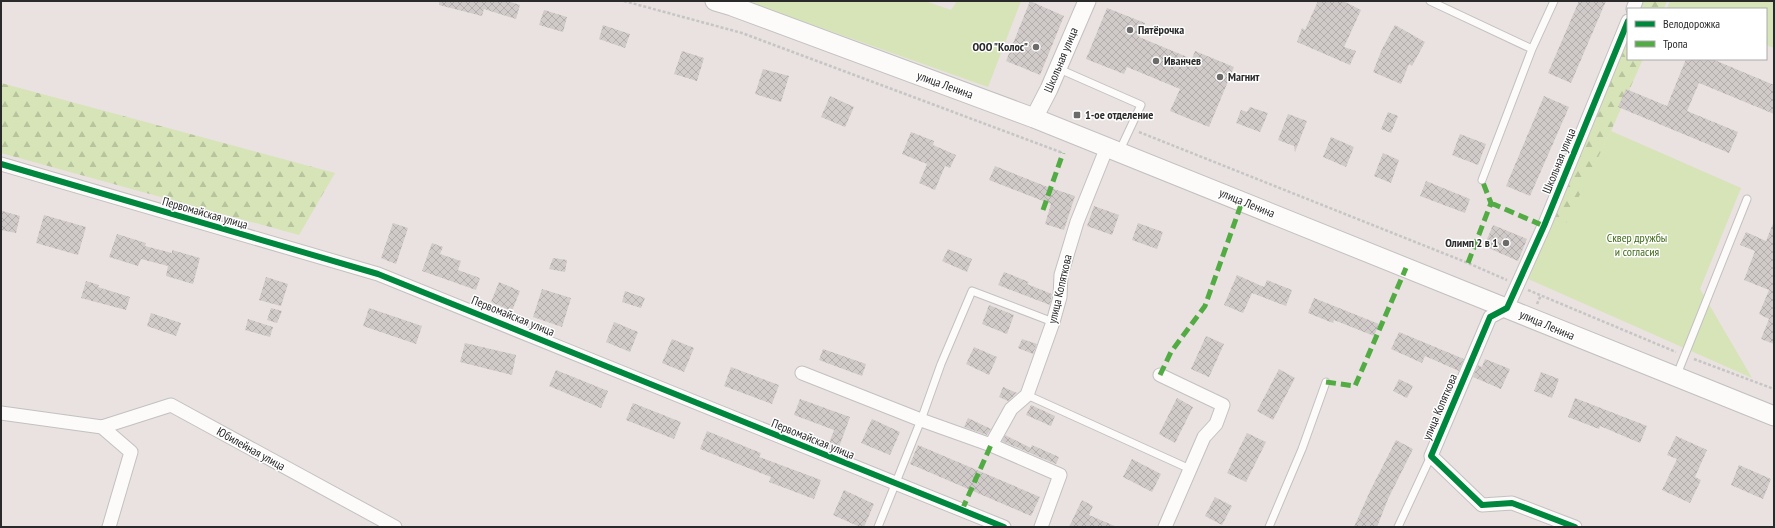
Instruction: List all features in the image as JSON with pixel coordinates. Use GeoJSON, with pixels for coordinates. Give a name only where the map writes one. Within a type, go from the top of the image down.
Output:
{"type":"FeatureCollection","features":[{"type":"Feature","properties":{"kind":"main road","name":"улица Ленина"},"geometry":{"type":"LineString","coordinates":[[727,2],[1034,118],[1774,416]]}},
{"type":"Feature","properties":{"kind":"street","name":"Школьная улица"},"geometry":{"type":"LineString","coordinates":[[1034,118],[1087,1]]}},
{"type":"Feature","properties":{"kind":"street","name":"Школьная улица"},"geometry":{"type":"LineString","coordinates":[[1507,308],[1544,226],[1627,23]]}},
{"type":"Feature","properties":{"kind":"street","name":"улица Копяткова"},"geometry":{"type":"LineString","coordinates":[[991,445],[1011,409],[1027,395],[1053,322],[1060,297],[1061,275],[1075,230],[1113,150]]}},
{"type":"Feature","properties":{"kind":"street","name":"Первомайская улица"},"geometry":{"type":"LineString","coordinates":[[1,164],[378,274],[1004,527]]}},
{"type":"Feature","properties":{"kind":"street","name":"улица Копяткова"},"geometry":{"type":"LineString","coordinates":[[1507,308],[1490,317],[1431,456],[1482,505],[1512,503],[1575,527]]}},
{"type":"Feature","properties":{"kind":"street"},"geometry":{"type":"LineString","coordinates":[[802,372],[921,420],[991,445],[1060,475],[1041,527]]}},
{"type":"Feature","properties":{"kind":"street"},"geometry":{"type":"LineString","coordinates":[[1160,375],[1223,405],[1216,424],[1204,437],[1165,527]]}},
{"type":"Feature","properties":{"kind":"street","name":"Юбилейная улица"},"geometry":{"type":"LineString","coordinates":[[1,412],[102,427],[171,405],[395,527]]}},
{"type":"Feature","properties":{"kind":"street"},"geometry":{"type":"LineString","coordinates":[[102,427],[131,452],[109,527]]}},
{"type":"Feature","properties":{"kind":"lane"},"geometry":{"type":"LineString","coordinates":[[1430,1],[1532,49]]}},
{"type":"Feature","properties":{"kind":"lane"},"geometry":{"type":"LineString","coordinates":[[1482,180],[1532,49],[1554,1]]}},
{"type":"Feature","properties":{"kind":"lane"},"geometry":{"type":"LineString","coordinates":[[1057,68],[1141,105],[1131,128],[1113,150]]}},
{"type":"Feature","properties":{"kind":"lane"},"geometry":{"type":"LineString","coordinates":[[1676,377],[1747,199]]}},
{"type":"Feature","properties":{"kind":"lane"},"geometry":{"type":"LineString","coordinates":[[878,527],[921,420],[941,364],[972,291],[1053,322]]}},
{"type":"Feature","properties":{"kind":"lane"},"geometry":{"type":"LineString","coordinates":[[1269,527],[1302,449],[1326,382]]}},
{"type":"Feature","properties":{"kind":"lane"},"geometry":{"type":"LineString","coordinates":[[1027,395],[1190,469]]}},
{"type":"Feature","properties":{"kind":"lane"},"geometry":{"type":"LineString","coordinates":[[1398,527],[1431,456]]}},
{"type":"Feature","properties":{"kind":"path"},"geometry":{"type":"LineString","coordinates":[[624,1],[742,33],[1063,153]]}},
{"type":"Feature","properties":{"kind":"path"},"geometry":{"type":"LineString","coordinates":[[1131,128],[1468,263],[1685,355],[1774,389]]}},
{"type":"Feature","properties":{"kind":"green space"},"geometry":{"type":"Polygon","coordinates":[[[746,1],[925,1],[951,10],[957,1],[1021,1],[988,87],[746,1]]]}},
{"type":"Feature","properties":{"kind":"green space"},"geometry":{"type":"Polygon","coordinates":[[[1641,1],[1667,1],[1664,8],[1638,8],[1641,1]]]}},
{"type":"Feature","properties":{"kind":"green space"},"geometry":{"type":"Polygon","coordinates":[[[1670,1],[1774,1],[1774,48],[1767,45],[1767,8],[1667,8],[1670,1]]]}},
{"type":"Feature","properties":{"kind":"green space"},"geometry":{"type":"Polygon","coordinates":[[[1627,35],[1627,60],[1643,60],[1611,131],[1566,223],[1553,217],[1627,35]]]}},
{"type":"Feature","properties":{"kind":"green space"},"geometry":{"type":"Polygon","coordinates":[[[1,83],[335,173],[299,235],[1,153],[1,83]]]}},
{"type":"Feature","properties":{"kind":"green space","name":"Сквер дружбы и согласия"},"geometry":{"type":"Polygon","coordinates":[[[1611,131],[1741,188],[1700,289],[1752,378],[1526,278],[1553,217],[1566,222],[1611,131]]]}},
{"type":"Feature","properties":{"kind":"building"},"geometry":{"type":"Polygon","coordinates":[[[439,1],[507,1],[520,5],[516,19],[484,9],[482,16],[439,5],[439,1]]]}},
{"type":"Feature","properties":{"kind":"building"},"geometry":{"type":"Polygon","coordinates":[[[1030,1],[1064,16],[1040,75],[1006,61],[1030,1]]]}},
{"type":"Feature","properties":{"kind":"building"},"geometry":{"type":"Polygon","coordinates":[[[1318,1],[1343,1],[1361,10],[1344,47],[1356,51],[1350,65],[1297,42],[1302,28],[1305,30],[1318,1]]]}},
{"type":"Feature","properties":{"kind":"building"},"geometry":{"type":"Polygon","coordinates":[[[1579,1],[1606,1],[1571,83],[1548,73],[1579,1]]]}},
{"type":"Feature","properties":{"kind":"building"},"geometry":{"type":"Polygon","coordinates":[[[1107,8],[1145,23],[1139,37],[1192,59],[1195,51],[1234,67],[1209,127],[1170,111],[1180,89],[1127,67],[1124,74],[1086,59],[1107,8]]]}},
{"type":"Feature","properties":{"kind":"building"},"geometry":{"type":"Polygon","coordinates":[[[544,10],[567,17],[563,32],[539,25],[544,10]]]}},
{"type":"Feature","properties":{"kind":"building"},"geometry":{"type":"Polygon","coordinates":[[[603,25],[630,34],[625,48],[599,39],[603,25]]]}},
{"type":"Feature","properties":{"kind":"building"},"geometry":{"type":"Polygon","coordinates":[[[1395,25],[1425,42],[1412,66],[1409,64],[1401,84],[1373,72],[1382,49],[1395,25]]]}},
{"type":"Feature","properties":{"kind":"building"},"geometry":{"type":"Polygon","coordinates":[[[682,51],[704,58],[697,81],[674,74],[682,51]]]}},
{"type":"Feature","properties":{"kind":"building"},"geometry":{"type":"Polygon","coordinates":[[[1686,60],[1714,60],[1774,85],[1774,114],[1699,83],[1687,111],[1738,132],[1729,153],[1618,107],[1626,89],[1667,106],[1686,60]]]}},
{"type":"Feature","properties":{"kind":"building"},"geometry":{"type":"Polygon","coordinates":[[[763,69],[789,76],[781,102],[755,94],[763,69]]]}},
{"type":"Feature","properties":{"kind":"building"},"geometry":{"type":"Polygon","coordinates":[[[830,96],[854,107],[845,127],[821,117],[830,96]]]}},
{"type":"Feature","properties":{"kind":"building"},"geometry":{"type":"Polygon","coordinates":[[[1544,96],[1569,107],[1530,196],[1506,186],[1544,96]]]}},
{"type":"Feature","properties":{"kind":"building"},"geometry":{"type":"Polygon","coordinates":[[[1250,107],[1268,113],[1260,132],[1236,123],[1241,110],[1247,112],[1250,107]]]}},
{"type":"Feature","properties":{"kind":"building"},"geometry":{"type":"Polygon","coordinates":[[[1388,112],[1398,116],[1391,133],[1381,129],[1388,112]]]}},
{"type":"Feature","properties":{"kind":"building"},"geometry":{"type":"Polygon","coordinates":[[[1288,114],[1307,121],[1295,152],[1294,146],[1278,140],[1288,114]]]}},
{"type":"Feature","properties":{"kind":"building"},"geometry":{"type":"Polygon","coordinates":[[[911,132],[934,141],[933,145],[956,155],[950,168],[945,166],[935,190],[919,183],[927,164],[902,154],[911,132]]]}},
{"type":"Feature","properties":{"kind":"building"},"geometry":{"type":"Polygon","coordinates":[[[1460,134],[1486,144],[1478,165],[1452,155],[1460,134]]]}},
{"type":"Feature","properties":{"kind":"building"},"geometry":{"type":"Polygon","coordinates":[[[1331,137],[1354,147],[1346,167],[1323,157],[1331,137]]]}},
{"type":"Feature","properties":{"kind":"building"},"geometry":{"type":"Polygon","coordinates":[[[1383,153],[1399,160],[1391,183],[1374,176],[1383,153]]]}},
{"type":"Feature","properties":{"kind":"building"},"geometry":{"type":"Polygon","coordinates":[[[995,166],[1075,196],[1064,230],[1045,224],[1051,204],[989,180],[995,166]]]}},
{"type":"Feature","properties":{"kind":"building"},"geometry":{"type":"Polygon","coordinates":[[[1426,181],[1470,199],[1465,213],[1420,196],[1426,181]]]}},
{"type":"Feature","properties":{"kind":"building"},"geometry":{"type":"Polygon","coordinates":[[[1094,206],[1119,215],[1112,235],[1087,226],[1094,206]]]}},
{"type":"Feature","properties":{"kind":"building"},"geometry":{"type":"Polygon","coordinates":[[[2,211],[20,216],[16,233],[1,230],[2,211]]]}},
{"type":"Feature","properties":{"kind":"building"},"geometry":{"type":"Polygon","coordinates":[[[44,215],[86,227],[78,255],[36,243],[44,215]]]}},
{"type":"Feature","properties":{"kind":"building"},"geometry":{"type":"Polygon","coordinates":[[[1774,221],[1774,344],[1761,339],[1769,319],[1759,314],[1769,290],[1744,280],[1755,251],[1740,245],[1746,232],[1766,241],[1774,221]]]}},
{"type":"Feature","properties":{"kind":"building"},"geometry":{"type":"Polygon","coordinates":[[[393,223],[408,228],[396,264],[381,258],[393,223]]]}},
{"type":"Feature","properties":{"kind":"building"},"geometry":{"type":"Polygon","coordinates":[[[1138,223],[1163,232],[1157,249],[1132,240],[1138,223]]]}},
{"type":"Feature","properties":{"kind":"building","name":"Олимп 2 в 1"},"geometry":{"type":"Polygon","coordinates":[[[1493,225],[1527,239],[1518,261],[1484,246],[1493,225]]]}},
{"type":"Feature","properties":{"kind":"building"},"geometry":{"type":"Polygon","coordinates":[[[117,234],[146,243],[145,246],[172,253],[172,250],[200,258],[193,284],[166,276],[168,266],[141,259],[138,266],[109,257],[117,234]]]}},
{"type":"Feature","properties":{"kind":"building"},"geometry":{"type":"Polygon","coordinates":[[[432,243],[443,247],[440,254],[461,261],[458,270],[480,278],[476,290],[422,271],[432,243]]]}},
{"type":"Feature","properties":{"kind":"building"},"geometry":{"type":"Polygon","coordinates":[[[948,249],[972,259],[967,272],[942,261],[948,249]]]}},
{"type":"Feature","properties":{"kind":"building"},"geometry":{"type":"Polygon","coordinates":[[[553,258],[567,260],[565,272],[549,269],[553,258]]]}},
{"type":"Feature","properties":{"kind":"building"},"geometry":{"type":"Polygon","coordinates":[[[1004,272],[1029,282],[1027,284],[1052,294],[1050,305],[998,285],[1004,272]]]}},
{"type":"Feature","properties":{"kind":"building"},"geometry":{"type":"Polygon","coordinates":[[[1237,275],[1264,287],[1267,280],[1292,290],[1286,306],[1252,293],[1243,313],[1224,305],[1237,275]]]}},
{"type":"Feature","properties":{"kind":"building"},"geometry":{"type":"Polygon","coordinates":[[[266,277],[288,284],[281,306],[259,300],[266,277]]]}},
{"type":"Feature","properties":{"kind":"building"},"geometry":{"type":"Polygon","coordinates":[[[86,281],[99,285],[98,287],[130,297],[126,310],[81,298],[86,281]]]}},
{"type":"Feature","properties":{"kind":"building"},"geometry":{"type":"Polygon","coordinates":[[[499,282],[520,291],[512,311],[491,302],[499,282]]]}},
{"type":"Feature","properties":{"kind":"building"},"geometry":{"type":"Polygon","coordinates":[[[542,289],[571,298],[562,327],[533,317],[542,289]]]}},
{"type":"Feature","properties":{"kind":"building"},"geometry":{"type":"Polygon","coordinates":[[[625,291],[645,298],[641,308],[622,302],[625,291]]]}},
{"type":"Feature","properties":{"kind":"building"},"geometry":{"type":"Polygon","coordinates":[[[1314,298],[1379,324],[1374,336],[1334,320],[1333,323],[1308,313],[1314,298]]]}},
{"type":"Feature","properties":{"kind":"building"},"geometry":{"type":"Polygon","coordinates":[[[989,305],[1014,315],[1007,334],[982,324],[989,305]]]}},
{"type":"Feature","properties":{"kind":"building"},"geometry":{"type":"Polygon","coordinates":[[[271,308],[282,311],[277,323],[267,320],[271,308]]]}},
{"type":"Feature","properties":{"kind":"building"},"geometry":{"type":"Polygon","coordinates":[[[369,308],[422,326],[416,344],[363,326],[369,308]]]}},
{"type":"Feature","properties":{"kind":"building"},"geometry":{"type":"Polygon","coordinates":[[[151,313],[181,323],[176,336],[147,326],[151,313]]]}},
{"type":"Feature","properties":{"kind":"building"},"geometry":{"type":"Polygon","coordinates":[[[248,319],[273,327],[270,337],[245,330],[248,319]]]}},
{"type":"Feature","properties":{"kind":"building"},"geometry":{"type":"Polygon","coordinates":[[[614,322],[638,332],[630,352],[606,342],[614,322]]]}},
{"type":"Feature","properties":{"kind":"building"},"geometry":{"type":"Polygon","coordinates":[[[1399,332],[1464,359],[1459,371],[1425,356],[1422,363],[1391,349],[1399,332]]]}},
{"type":"Feature","properties":{"kind":"building"},"geometry":{"type":"Polygon","coordinates":[[[1206,336],[1224,344],[1209,377],[1191,369],[1206,336]]]}},
{"type":"Feature","properties":{"kind":"building"},"geometry":{"type":"Polygon","coordinates":[[[672,339],[694,348],[684,372],[662,363],[672,339]]]}},
{"type":"Feature","properties":{"kind":"building"},"geometry":{"type":"Polygon","coordinates":[[[1022,339],[1037,344],[1033,354],[1018,348],[1022,339]]]}},
{"type":"Feature","properties":{"kind":"building"},"geometry":{"type":"Polygon","coordinates":[[[465,343],[516,355],[512,375],[460,362],[465,343]]]}},
{"type":"Feature","properties":{"kind":"building"},"geometry":{"type":"Polygon","coordinates":[[[974,347],[997,357],[989,375],[966,364],[974,347]]]}},
{"type":"Feature","properties":{"kind":"building"},"geometry":{"type":"Polygon","coordinates":[[[823,349],[866,364],[862,376],[819,360],[823,349]]]}},
{"type":"Feature","properties":{"kind":"building"},"geometry":{"type":"Polygon","coordinates":[[[1485,359],[1510,369],[1501,389],[1473,377],[1478,365],[1482,367],[1485,359]]]}},
{"type":"Feature","properties":{"kind":"building"},"geometry":{"type":"Polygon","coordinates":[[[731,367],[779,385],[772,404],[724,386],[731,367]]]}},
{"type":"Feature","properties":{"kind":"building"},"geometry":{"type":"Polygon","coordinates":[[[1279,369],[1295,378],[1273,420],[1257,411],[1279,369]]]}},
{"type":"Feature","properties":{"kind":"building"},"geometry":{"type":"Polygon","coordinates":[[[556,370],[608,391],[601,408],[549,386],[556,370]]]}},
{"type":"Feature","properties":{"kind":"building"},"geometry":{"type":"Polygon","coordinates":[[[1541,372],[1559,379],[1552,398],[1534,391],[1541,372]]]}},
{"type":"Feature","properties":{"kind":"building"},"geometry":{"type":"Polygon","coordinates":[[[1399,379],[1413,386],[1407,398],[1393,391],[1399,379]]]}},
{"type":"Feature","properties":{"kind":"building"},"geometry":{"type":"Polygon","coordinates":[[[1003,387],[1017,393],[1008,401],[999,397],[1003,387]]]}},
{"type":"Feature","properties":{"kind":"building"},"geometry":{"type":"Polygon","coordinates":[[[1177,398],[1193,407],[1175,443],[1159,434],[1177,398]]]}},
{"type":"Feature","properties":{"kind":"building"},"geometry":{"type":"Polygon","coordinates":[[[1575,398],[1647,426],[1640,443],[1600,426],[1599,429],[1568,417],[1575,398]]]}},
{"type":"Feature","properties":{"kind":"building"},"geometry":{"type":"Polygon","coordinates":[[[800,399],[850,417],[838,450],[828,446],[834,430],[794,415],[800,399]]]}},
{"type":"Feature","properties":{"kind":"building"},"geometry":{"type":"Polygon","coordinates":[[[633,403],[681,422],[674,439],[626,420],[633,403]]]}},
{"type":"Feature","properties":{"kind":"building"},"geometry":{"type":"Polygon","coordinates":[[[1031,405],[1055,416],[1051,426],[1026,415],[1031,405]]]}},
{"type":"Feature","properties":{"kind":"building"},"geometry":{"type":"Polygon","coordinates":[[[968,418],[991,429],[987,435],[964,427],[968,418]]]}},
{"type":"Feature","properties":{"kind":"building"},"geometry":{"type":"Polygon","coordinates":[[[872,419],[900,432],[890,455],[861,443],[872,419]]]}},
{"type":"Feature","properties":{"kind":"building"},"geometry":{"type":"Polygon","coordinates":[[[707,431],[761,453],[759,457],[821,480],[814,499],[769,482],[771,477],[700,449],[707,431]]]}},
{"type":"Feature","properties":{"kind":"building"},"geometry":{"type":"Polygon","coordinates":[[[1247,433],[1266,442],[1246,482],[1227,473],[1247,433]]]}},
{"type":"Feature","properties":{"kind":"building"},"geometry":{"type":"Polygon","coordinates":[[[1005,435],[1031,448],[1032,445],[1059,457],[1056,464],[1002,441],[1005,435]]]}},
{"type":"Feature","properties":{"kind":"building"},"geometry":{"type":"Polygon","coordinates":[[[1676,436],[1707,450],[1695,477],[1701,480],[1690,503],[1662,490],[1677,459],[1667,455],[1676,436]]]}},
{"type":"Feature","properties":{"kind":"building"},"geometry":{"type":"Polygon","coordinates":[[[1396,440],[1413,449],[1388,499],[1377,527],[1354,527],[1370,491],[1396,440]]]}},
{"type":"Feature","properties":{"kind":"building"},"geometry":{"type":"Polygon","coordinates":[[[918,445],[1040,497],[1031,516],[910,464],[918,445]]]}},
{"type":"Feature","properties":{"kind":"building"},"geometry":{"type":"Polygon","coordinates":[[[1132,459],[1161,474],[1152,492],[1123,477],[1132,459]]]}},
{"type":"Feature","properties":{"kind":"building"},"geometry":{"type":"Polygon","coordinates":[[[1739,465],[1771,479],[1763,499],[1731,485],[1739,465]]]}},
{"type":"Feature","properties":{"kind":"building"},"geometry":{"type":"Polygon","coordinates":[[[844,490],[874,504],[864,527],[860,527],[833,515],[844,490]]]}},
{"type":"Feature","properties":{"kind":"building"},"geometry":{"type":"Polygon","coordinates":[[[1215,497],[1232,506],[1222,525],[1205,516],[1215,497]]]}},
{"type":"Feature","properties":{"kind":"building"},"geometry":{"type":"Polygon","coordinates":[[[1082,500],[1093,506],[1089,515],[1117,527],[1069,527],[1082,500]]]}},
{"type":"Feature","properties":{"kind":"marked path"},"geometry":{"type":"LineString","coordinates":[[1043,210],[1063,153]]}},
{"type":"Feature","properties":{"kind":"marked path"},"geometry":{"type":"LineString","coordinates":[[1468,263],[1491,203],[1482,180]]}},
{"type":"Feature","properties":{"kind":"marked path"},"geometry":{"type":"LineString","coordinates":[[1160,375],[1171,352],[1205,306],[1242,202]]}},
{"type":"Feature","properties":{"kind":"marked path"},"geometry":{"type":"LineString","coordinates":[[1491,203],[1544,226]]}},
{"type":"Feature","properties":{"kind":"marked path"},"geometry":{"type":"LineString","coordinates":[[1326,382],[1355,386],[1406,268]]}},
{"type":"Feature","properties":{"kind":"marked path"},"geometry":{"type":"LineString","coordinates":[[962,510],[991,445]]}},
{"type":"Feature","properties":{"kind":"cycle path"},"geometry":{"type":"LineString","coordinates":[[1575,527],[1512,503],[1482,505],[1431,456],[1490,317],[1507,308],[1544,226],[1627,23]]}},
{"type":"Feature","properties":{"kind":"cycle path"},"geometry":{"type":"LineString","coordinates":[[1,164],[378,274],[1004,527]]}},
{"type":"Feature","properties":{"kind":"place","name":"Пятёрочка"},"geometry":{"type":"Point","coordinates":[1130,30]}},
{"type":"Feature","properties":{"kind":"place","name":"ООО \"Колос\""},"geometry":{"type":"Point","coordinates":[1036,47]}},
{"type":"Feature","properties":{"kind":"place","name":"Иванчев"},"geometry":{"type":"Point","coordinates":[1156,61]}},
{"type":"Feature","properties":{"kind":"place","name":"Магнит"},"geometry":{"type":"Point","coordinates":[1220,77]}},
{"type":"Feature","properties":{"kind":"place","name":"1-ое отделение"},"geometry":{"type":"Point","coordinates":[1077,115]}},
{"type":"Feature","properties":{"kind":"place","name":"Олимп 2 в 1"},"geometry":{"type":"Point","coordinates":[1506,243]}}]}
